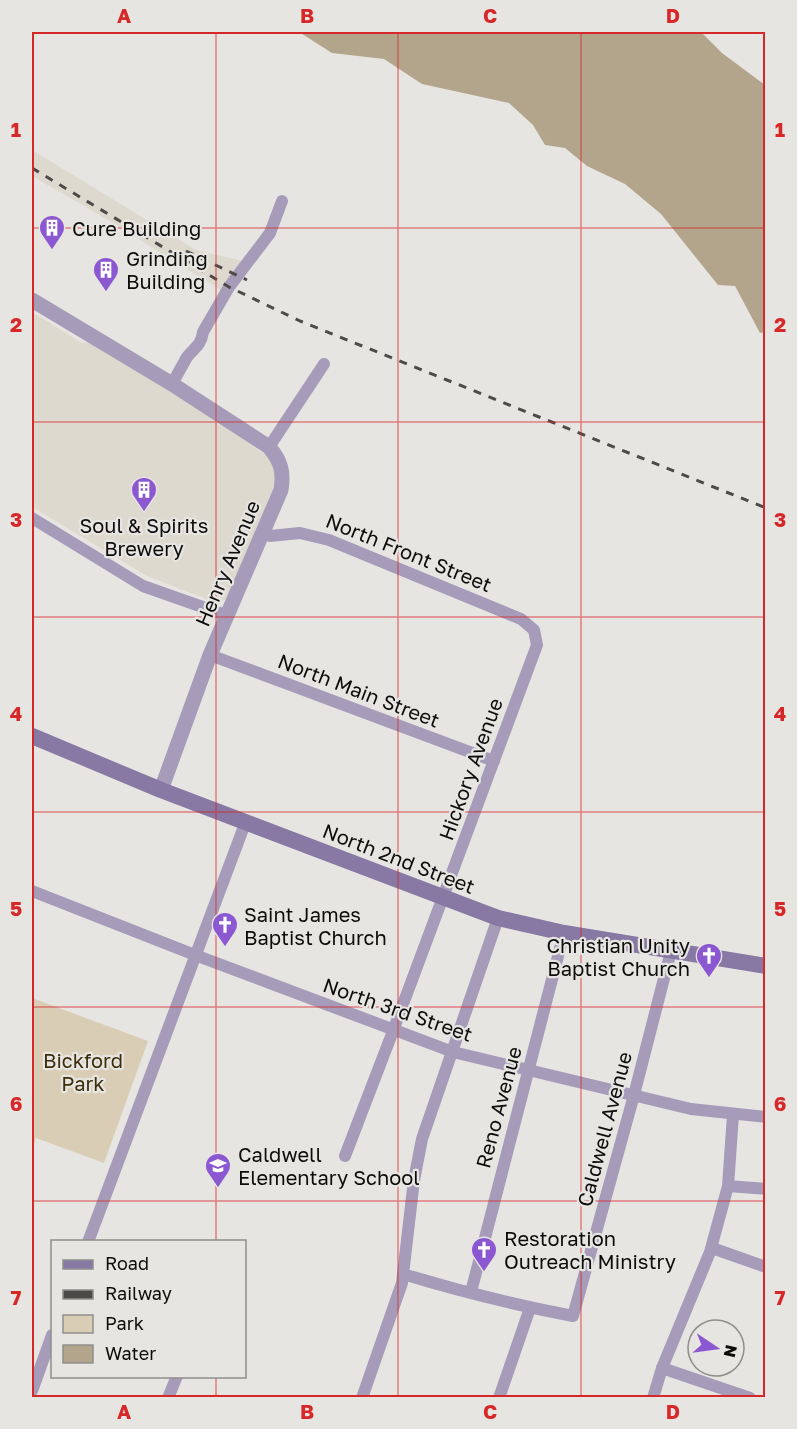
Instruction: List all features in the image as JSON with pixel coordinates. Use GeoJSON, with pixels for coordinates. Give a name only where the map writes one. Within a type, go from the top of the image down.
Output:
{"type":"FeatureCollection","features":[{"type":"Feature","properties":{"kind":"main road","name":"North 2nd Street"},"geometry":{"type":"LineString","coordinates":[[32,737],[161,790],[498,918],[564,933],[765,966]]}},
{"type":"Feature","properties":{"kind":"street"},"geometry":{"type":"LineString","coordinates":[[172,384],[189,354],[196,350],[202,339],[202,332],[229,287],[270,233],[282,201]]}},
{"type":"Feature","properties":{"kind":"street"},"geometry":{"type":"LineString","coordinates":[[32,300],[172,384],[270,447],[324,364]]}},
{"type":"Feature","properties":{"kind":"street","name":"Henry Avenue"},"geometry":{"type":"LineString","coordinates":[[161,790],[210,655],[281,490],[283,477],[278,458],[270,447]]}},
{"type":"Feature","properties":{"kind":"street"},"geometry":{"type":"LineString","coordinates":[[32,518],[143,586],[228,616]]}},
{"type":"Feature","properties":{"kind":"street","name":"North Front Street"},"geometry":{"type":"LineString","coordinates":[[262,533],[270,536],[300,533],[329,540],[521,619],[534,630]]}},
{"type":"Feature","properties":{"kind":"street","name":"Hickory Avenue"},"geometry":{"type":"LineString","coordinates":[[345,1156],[537,645],[534,630]]}},
{"type":"Feature","properties":{"kind":"street","name":"North Main Street"},"geometry":{"type":"LineString","coordinates":[[210,655],[494,761]]}},
{"type":"Feature","properties":{"kind":"street"},"geometry":{"type":"LineString","coordinates":[[89,1240],[246,821]]}},
{"type":"Feature","properties":{"kind":"street","name":"North 3rd Street"},"geometry":{"type":"LineString","coordinates":[[32,891],[393,1031],[453,1052],[691,1109],[765,1117]]}},
{"type":"Feature","properties":{"kind":"street"},"geometry":{"type":"LineString","coordinates":[[363,1398],[403,1274],[414,1180],[422,1140],[498,918]]}},
{"type":"Feature","properties":{"kind":"street","name":"Reno Avenue"},"geometry":{"type":"LineString","coordinates":[[471,1292],[564,933]]}},
{"type":"Feature","properties":{"kind":"street","name":"Caldwell Avenue"},"geometry":{"type":"LineString","coordinates":[[530,1308],[573,1316],[671,951]]}},
{"type":"Feature","properties":{"kind":"street"},"geometry":{"type":"LineString","coordinates":[[653,1398],[662,1368],[712,1248],[728,1186],[733,1115]]}},
{"type":"Feature","properties":{"kind":"street"},"geometry":{"type":"LineString","coordinates":[[728,1186],[765,1188]]}},
{"type":"Feature","properties":{"kind":"street"},"geometry":{"type":"LineString","coordinates":[[712,1248],[765,1267]]}},
{"type":"Feature","properties":{"kind":"street"},"geometry":{"type":"LineString","coordinates":[[403,1274],[447,1288],[530,1308],[499,1398]]}},
{"type":"Feature","properties":{"kind":"street"},"geometry":{"type":"LineString","coordinates":[[32,1391],[51,1338]]}},
{"type":"Feature","properties":{"kind":"street"},"geometry":{"type":"LineString","coordinates":[[662,1368],[750,1398]]}},
{"type":"Feature","properties":{"kind":"street"},"geometry":{"type":"LineString","coordinates":[[168,1398],[177,1378]]}},
{"type":"Feature","properties":{"kind":"shaded area"},"geometry":{"type":"Polygon","coordinates":[[[32,150],[196,250],[243,261],[221,290],[32,176],[32,150]]]}},
{"type":"Feature","properties":{"kind":"shaded area"},"geometry":{"type":"Polygon","coordinates":[[[32,312],[82,343],[89,342],[153,381],[216,420],[270,458],[275,467],[277,483],[228,599],[217,603],[147,576],[32,507],[32,312]]]}},
{"type":"Feature","properties":{"kind":"green space","name":"Bickford Park"},"geometry":{"type":"Polygon","coordinates":[[[32,998],[148,1041],[104,1163],[36,1138],[32,1149],[32,998]]]}},
{"type":"Feature","properties":{"kind":"water"},"geometry":{"type":"Polygon","coordinates":[[[299,32],[701,32],[722,53],[765,85],[765,332],[760,333],[735,286],[718,285],[661,214],[625,184],[587,166],[565,148],[545,145],[533,125],[509,103],[422,84],[384,59],[332,53],[299,32]]]}},
{"type":"Feature","properties":{"kind":"railway"},"geometry":{"type":"LineString","coordinates":[[32,168],[229,287],[300,321],[766,508]]}},
{"type":"Feature","properties":{"kind":"railway"},"geometry":{"type":"LineString","coordinates":[[186,251],[247,280]]}},
{"type":"Feature","properties":{"kind":"place","name":"Cure Building"},"geometry":{"type":"Point","coordinates":[52,251]}},
{"type":"Feature","properties":{"kind":"place","name":"Grinding Building"},"geometry":{"type":"Point","coordinates":[106,293]}},
{"type":"Feature","properties":{"kind":"place","name":"Soul & Spirits Brewery"},"geometry":{"type":"Point","coordinates":[144,513]}},
{"type":"Feature","properties":{"kind":"place","name":"Saint James Baptist Church"},"geometry":{"type":"Point","coordinates":[225,948]}},
{"type":"Feature","properties":{"kind":"place","name":"Christian Unity Baptist Church"},"geometry":{"type":"Point","coordinates":[709,979]}},
{"type":"Feature","properties":{"kind":"place","name":"Caldwell Elementary School"},"geometry":{"type":"Point","coordinates":[218,1189]}},
{"type":"Feature","properties":{"kind":"place","name":"Restoration Outreach Ministry"},"geometry":{"type":"Point","coordinates":[484,1273]}}]}
